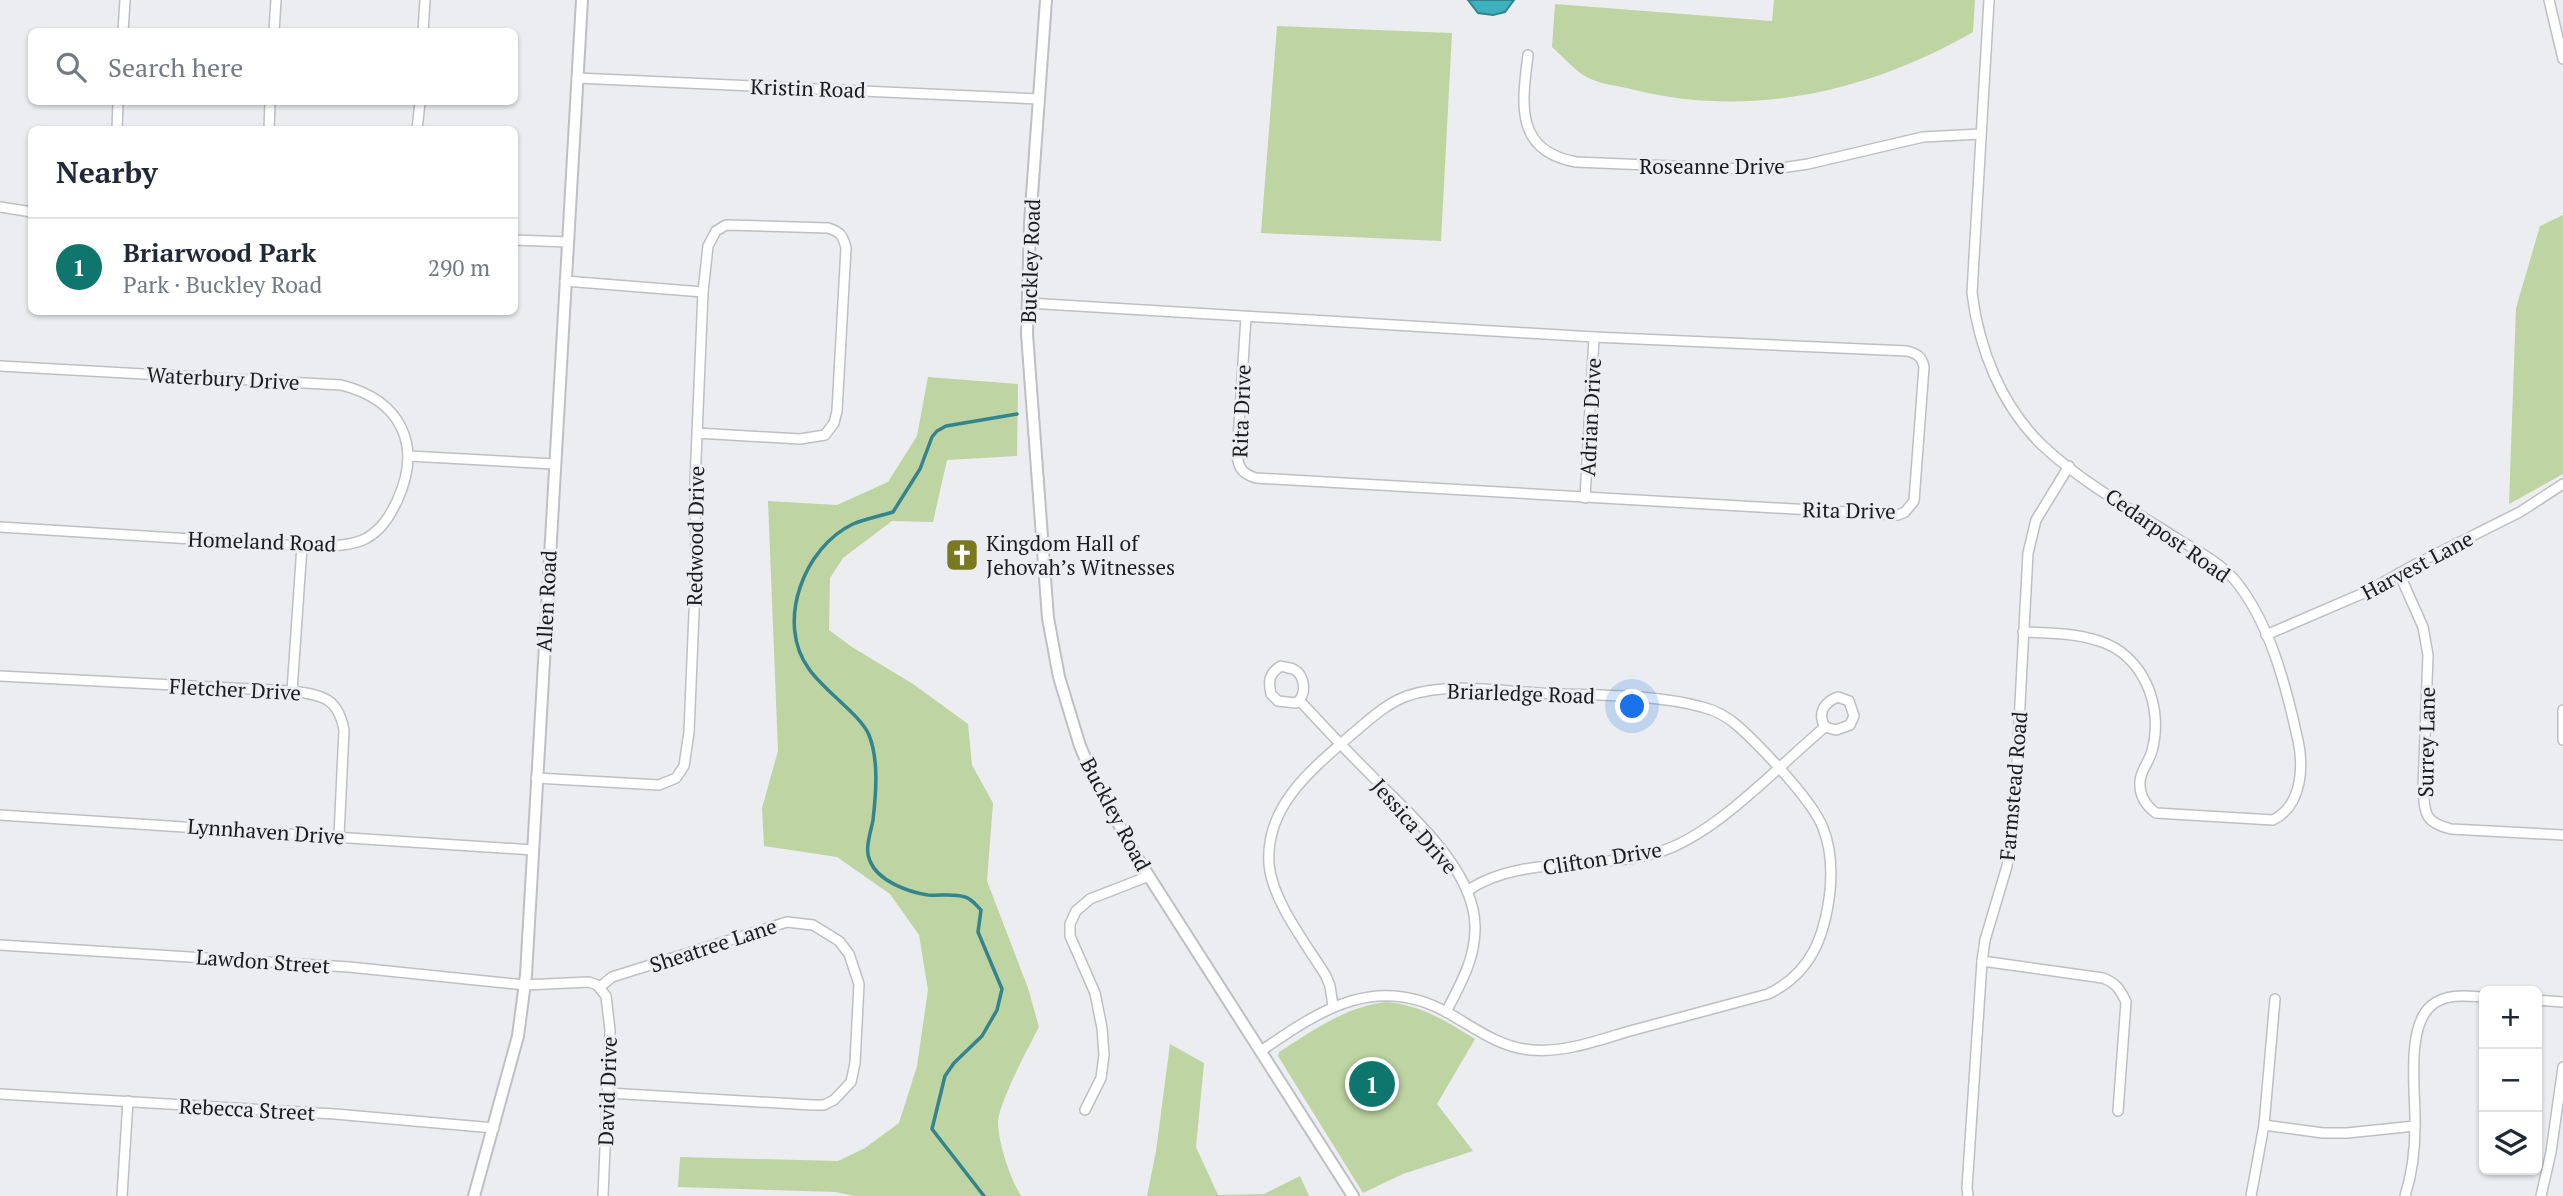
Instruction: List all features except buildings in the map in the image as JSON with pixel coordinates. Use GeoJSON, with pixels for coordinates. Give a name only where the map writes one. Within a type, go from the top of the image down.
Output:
{"type":"FeatureCollection","features":[{"type":"Feature","properties":{"kind":"street"},"geometry":{"type":"LineString","coordinates":[[123,28],[125,0]]}},
{"type":"Feature","properties":{"kind":"street"},"geometry":{"type":"LineString","coordinates":[[274,28],[276,0]]}},
{"type":"Feature","properties":{"kind":"street"},"geometry":{"type":"LineString","coordinates":[[424,28],[425,0]]}},
{"type":"Feature","properties":{"kind":"street","name":"Allen Road"},"geometry":{"type":"LineString","coordinates":[[474,1196],[518,1035],[524,985],[582,0]]}},
{"type":"Feature","properties":{"kind":"street","name":"Buckley Road"},"geometry":{"type":"LineString","coordinates":[[1046,0],[1028,303],[1032,412],[1047,604],[1059,677],[1080,746],[1092,774],[1149,876],[1353,1196]]}},
{"type":"Feature","properties":{"kind":"street","name":"Cedarpost Road"},"geometry":{"type":"LineString","coordinates":[[1989,0],[1972,293],[1976,325],[1993,373],[2005,397],[2042,444],[2069,467],[2219,565],[2247,597],[2266,635],[2290,704],[2299,747],[2300,775],[2296,797],[2284,815],[2273,820],[2168,816],[2156,813],[2148,808],[2141,796],[2140,782],[2152,752],[2157,722],[2155,703],[2136,667],[2120,652],[2102,642],[2081,636],[2023,632]]}},
{"type":"Feature","properties":{"kind":"street"},"geometry":{"type":"LineString","coordinates":[[2549,0],[2563,59]]}},
{"type":"Feature","properties":{"kind":"street","name":"Roseanne Drive"},"geometry":{"type":"LineString","coordinates":[[1528,54],[1523,101],[1526,123],[1534,140],[1559,159],[1576,162],[1768,170],[1808,164],[1923,137],[1981,134]]}},
{"type":"Feature","properties":{"kind":"street","name":"Kristin Road"},"geometry":{"type":"LineString","coordinates":[[577,78],[1039,99]]}},
{"type":"Feature","properties":{"kind":"street"},"geometry":{"type":"LineString","coordinates":[[117,126],[118,105]]}},
{"type":"Feature","properties":{"kind":"street"},"geometry":{"type":"LineString","coordinates":[[268,126],[270,105]]}},
{"type":"Feature","properties":{"kind":"street"},"geometry":{"type":"LineString","coordinates":[[418,126],[420,105]]}},
{"type":"Feature","properties":{"kind":"street"},"geometry":{"type":"LineString","coordinates":[[0,207],[28,211]]}},
{"type":"Feature","properties":{"kind":"street","name":"Redwood Drive"},"geometry":{"type":"LineString","coordinates":[[536,778],[659,785],[676,778],[684,766],[689,732],[696,565],[695,482],[697,433],[704,292],[708,246],[716,231],[726,225],[828,228],[838,231],[843,236],[846,248],[834,423],[827,433],[816,438],[697,433]]}},
{"type":"Feature","properties":{"kind":"street"},"geometry":{"type":"LineString","coordinates":[[518,240],[568,242]]}},
{"type":"Feature","properties":{"kind":"street"},"geometry":{"type":"LineString","coordinates":[[565,281],[704,292]]}},
{"type":"Feature","properties":{"kind":"street","name":"Rita Drive"},"geometry":{"type":"LineString","coordinates":[[1028,303],[1594,337],[1908,351],[1917,354],[1924,367],[1914,501],[1905,512],[1898,515],[1256,478],[1246,475],[1239,467],[1237,456],[1245,317]]}},
{"type":"Feature","properties":{"kind":"street","name":"Adrian Drive"},"geometry":{"type":"LineString","coordinates":[[1586,498],[1594,337]]}},
{"type":"Feature","properties":{"kind":"street","name":"Waterbury Drive"},"geometry":{"type":"LineString","coordinates":[[0,366],[341,386],[363,391],[384,405],[398,424],[409,456]]}},
{"type":"Feature","properties":{"kind":"street"},"geometry":{"type":"LineString","coordinates":[[409,456],[554,464]]}},
{"type":"Feature","properties":{"kind":"street","name":"Homeland Road"},"geometry":{"type":"LineString","coordinates":[[0,527],[302,546],[347,544],[364,540],[379,530],[391,514],[403,488],[409,456]]}},
{"type":"Feature","properties":{"kind":"street","name":"Farmstead Road"},"geometry":{"type":"LineString","coordinates":[[1968,1196],[1982,961],[2007,866],[2014,817],[2028,553],[2036,520],[2069,467]]}},
{"type":"Feature","properties":{"kind":"street","name":"Harvest Lane"},"geometry":{"type":"LineString","coordinates":[[2266,635],[2366,592],[2520,512],[2563,484]]}},
{"type":"Feature","properties":{"kind":"street"},"geometry":{"type":"LineString","coordinates":[[292,691],[302,546]]}},
{"type":"Feature","properties":{"kind":"street","name":"Surrey Lane"},"geometry":{"type":"LineString","coordinates":[[2399,573],[2423,627],[2428,655],[2423,789],[2424,811],[2429,820],[2451,829],[2563,835]]}},
{"type":"Feature","properties":{"kind":"street","name":"Jessica Drive"},"geometry":{"type":"LineString","coordinates":[[1281,666],[1299,674],[1304,687],[1300,701],[1278,701],[1271,694],[1269,685],[1273,670],[1281,666]]}},
{"type":"Feature","properties":{"kind":"street","name":"Fletcher Drive"},"geometry":{"type":"LineString","coordinates":[[0,676],[292,691],[325,698],[335,705],[344,730],[339,836]]}},
{"type":"Feature","properties":{"kind":"street","name":"Briarledge Road"},"geometry":{"type":"LineString","coordinates":[[1261,1051],[1333,1006],[1364,996],[1387,995],[1426,1003],[1506,1045],[1531,1050],[1557,1050],[1769,994],[1792,979],[1813,954],[1821,938],[1826,921],[1831,876],[1828,844],[1822,826],[1807,800],[1738,726],[1723,715],[1704,707],[1669,700],[1434,690],[1406,696],[1381,709],[1318,762],[1290,795],[1276,820],[1269,863],[1273,881],[1284,908],[1331,986],[1333,1006]]}},
{"type":"Feature","properties":{"kind":"street","name":"Jessica Drive"},"geometry":{"type":"LineString","coordinates":[[1300,701],[1438,845],[1467,891],[1475,926],[1471,959],[1446,1012]]}},
{"type":"Feature","properties":{"kind":"street"},"geometry":{"type":"LineString","coordinates":[[2563,710],[2563,740]]}},
{"type":"Feature","properties":{"kind":"street","name":"Clifton Drive"},"geometry":{"type":"LineString","coordinates":[[1467,891],[1489,879],[1529,869],[1615,860],[1659,852],[1696,833],[1733,808],[1825,727]]}},
{"type":"Feature","properties":{"kind":"street","name":"Lynnhaven Drive"},"geometry":{"type":"LineString","coordinates":[[0,814],[533,850]]}},
{"type":"Feature","properties":{"kind":"street"},"geometry":{"type":"LineString","coordinates":[[1085,1110],[1101,1078],[1104,1055],[1102,1028],[1095,993],[1070,936],[1070,924],[1076,911],[1090,899],[1149,876]]}},
{"type":"Feature","properties":{"kind":"street","name":"Sheatree Lane"},"geometry":{"type":"LineString","coordinates":[[600,987],[612,977],[787,922],[813,925],[839,942],[849,954],[859,984],[855,1063],[851,1082],[843,1094],[824,1105],[608,1093]]}},
{"type":"Feature","properties":{"kind":"street","name":"Lawdon Street"},"geometry":{"type":"LineString","coordinates":[[0,945],[349,967],[524,985]]}},
{"type":"Feature","properties":{"kind":"street"},"geometry":{"type":"LineString","coordinates":[[1982,961],[2103,978],[2120,989],[2126,1002],[2118,1111]]}},
{"type":"Feature","properties":{"kind":"street"},"geometry":{"type":"LineString","coordinates":[[524,985],[589,982],[600,987]]}},
{"type":"Feature","properties":{"kind":"street","name":"David Drive"},"geometry":{"type":"LineString","coordinates":[[600,987],[606,996],[610,1030],[603,1196]]}},
{"type":"Feature","properties":{"kind":"street"},"geometry":{"type":"LineString","coordinates":[[2405,1196],[2414,1147],[2415,1051],[2421,1018],[2431,1005],[2444,998],[2479,997]]}},
{"type":"Feature","properties":{"kind":"street"},"geometry":{"type":"LineString","coordinates":[[2251,1196],[2264,1125],[2275,999]]}},
{"type":"Feature","properties":{"kind":"street"},"geometry":{"type":"LineString","coordinates":[[2542,1000],[2563,1002]]}},
{"type":"Feature","properties":{"kind":"street"},"geometry":{"type":"LineString","coordinates":[[2541,1196],[2551,1152],[2563,1068]]}},
{"type":"Feature","properties":{"kind":"street","name":"Rebecca Street"},"geometry":{"type":"LineString","coordinates":[[0,1094],[335,1114],[494,1128]]}},
{"type":"Feature","properties":{"kind":"street"},"geometry":{"type":"LineString","coordinates":[[122,1196],[128,1101]]}},
{"type":"Feature","properties":{"kind":"street"},"geometry":{"type":"LineString","coordinates":[[2264,1125],[2323,1133],[2415,1126]]}},
{"type":"Feature","properties":{"kind":"green space"},"geometry":{"type":"Polygon","coordinates":[[[1774,0],[1975,0],[1973,32],[1934,53],[1852,84],[1766,100],[1679,98],[1601,83],[1583,75],[1552,47],[1555,4],[1772,21],[1774,0]]]}},
{"type":"Feature","properties":{"kind":"green space"},"geometry":{"type":"Polygon","coordinates":[[[1277,26],[1452,33],[1441,241],[1261,233],[1277,26]]]}},
{"type":"Feature","properties":{"kind":"green space"},"geometry":{"type":"Polygon","coordinates":[[[2563,215],[2563,474],[2509,504],[2516,308],[2540,226],[2563,215]]]}},
{"type":"Feature","properties":{"kind":"green space"},"geometry":{"type":"Polygon","coordinates":[[[928,377],[1018,384],[1017,456],[947,460],[933,522],[892,521],[843,558],[830,578],[829,630],[913,684],[968,724],[972,765],[993,803],[987,881],[1028,988],[1039,1027],[1008,1089],[998,1123],[1006,1161],[1021,1196],[854,1196],[836,1192],[678,1187],[680,1157],[838,1161],[865,1148],[899,1123],[917,1066],[928,990],[919,935],[890,894],[837,857],[764,846],[762,808],[778,751],[768,501],[837,505],[888,482],[917,436],[928,377]]]}},
{"type":"Feature","properties":{"kind":"green space"},"geometry":{"type":"Polygon","coordinates":[[[1386,1002],[1422,1010],[1475,1039],[1437,1104],[1473,1151],[1403,1174],[1363,1193],[1278,1056],[1279,1052],[1343,1014],[1386,1002]]]}},
{"type":"Feature","properties":{"kind":"green space"},"geometry":{"type":"Polygon","coordinates":[[[1170,1044],[1204,1063],[1196,1147],[1218,1195],[1264,1194],[1300,1176],[1309,1196],[1147,1196],[1156,1151],[1170,1044]]]}},
{"type":"Feature","properties":{"kind":"water"},"geometry":{"type":"Polygon","coordinates":[[[1468,0],[1514,0],[1505,12],[1493,15],[1478,13],[1468,0]]]}},
{"type":"Feature","properties":{"kind":"waterway"},"geometry":{"type":"LineString","coordinates":[[984,1196],[932,1129],[945,1076],[954,1063],[982,1036],[997,1010],[1002,989],[978,932],[981,910],[965,897],[928,895],[903,888],[887,880],[874,868],[868,856],[876,788],[869,735],[858,719],[809,669],[799,651],[795,609],[800,588],[821,550],[836,535],[853,524],[893,512],[920,469],[932,437],[937,431],[946,426],[1017,414]]}},
{"type":"Feature","properties":{"kind":"place","name":"Kingdom Hall of Jehovah’s Witnesses"},"geometry":{"type":"Point","coordinates":[962,555]}},
{"type":"Feature","properties":{"kind":"place","name":"Briarwood Park"},"geometry":{"type":"Point","coordinates":[1372,1084]}}]}
